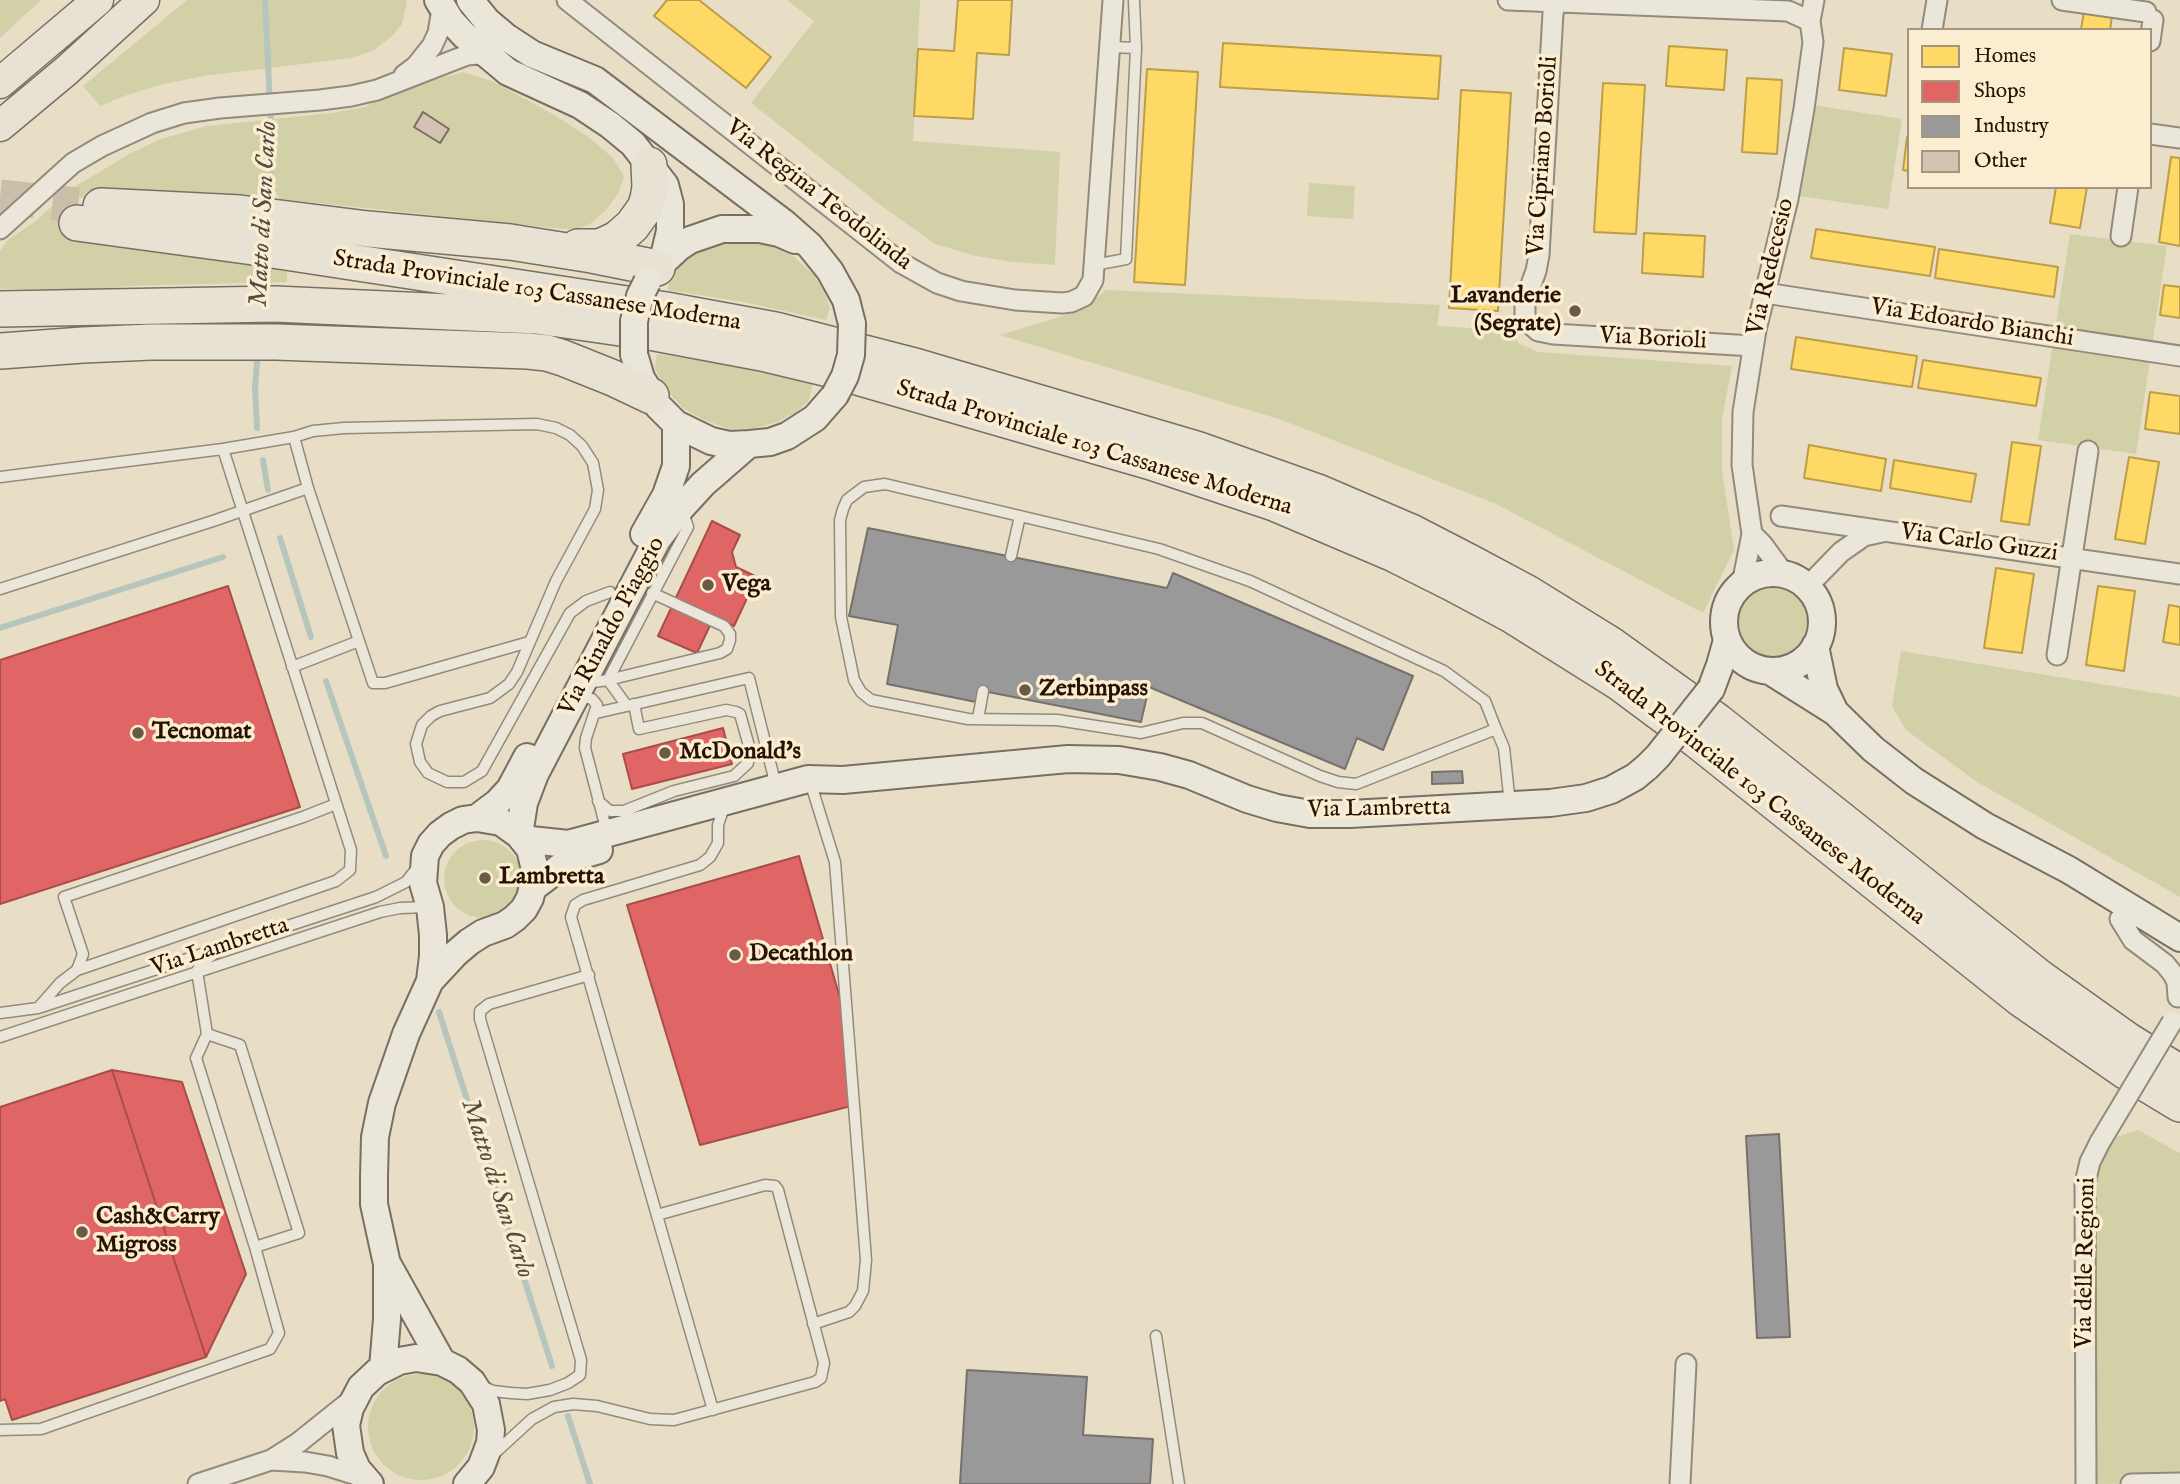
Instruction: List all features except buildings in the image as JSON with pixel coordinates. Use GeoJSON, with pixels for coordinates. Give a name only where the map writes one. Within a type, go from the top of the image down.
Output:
{"type":"FeatureCollection","features":[{"type":"Feature","properties":{"kind":"highway"},"geometry":{"type":"LineString","coordinates":[[549,248],[600,247],[624,234],[645,208],[650,187],[649,166]]}},
{"type":"Feature","properties":{"kind":"highway","name":"Strada Provinciale 103 Cassanese Moderna"},"geometry":{"type":"LineString","coordinates":[[549,248],[240,213],[77,214],[246,246],[639,306],[775,330],[918,367],[1183,445],[1320,493],[1411,532],[1469,562],[1527,593],[1611,645],[1718,722],[2040,978],[2118,1034],[2180,1073]]}},
{"type":"Feature","properties":{"kind":"highway"},"geometry":{"type":"LineString","coordinates":[[549,248],[656,270]]}},
{"type":"Feature","properties":{"kind":"highway","name":"Strada Provinciale 103 Cassanese Moderna"},"geometry":{"type":"LineString","coordinates":[[0,309],[275,304],[537,316],[654,333],[833,369],[1151,462],[1274,503],[1347,532],[1452,583],[1565,648],[1619,683],[1698,741],[2020,998],[2180,1104]]}},
{"type":"Feature","properties":{"kind":"highway"},"geometry":{"type":"LineString","coordinates":[[0,351],[83,345],[262,342],[528,351],[563,358],[651,396]]}},
{"type":"Feature","properties":{"kind":"main road"},"geometry":{"type":"LineString","coordinates":[[0,83],[98,0]]}},
{"type":"Feature","properties":{"kind":"main road"},"geometry":{"type":"LineString","coordinates":[[0,126],[144,0]]}},
{"type":"Feature","properties":{"kind":"street"},"geometry":{"type":"LineString","coordinates":[[0,229],[73,163],[152,123],[184,113],[351,96],[377,90],[467,55],[479,54],[521,79],[561,95],[596,115],[633,144],[665,185],[670,204],[670,232],[656,270],[640,296],[634,321],[634,354],[641,378],[651,396],[676,424],[711,442],[729,445],[770,443],[801,429],[825,409],[835,395],[845,376],[851,355],[852,324],[846,300],[838,283],[810,246],[758,202],[595,80],[532,54],[506,37],[487,21],[470,0]]}},
{"type":"Feature","properties":{"kind":"street","name":"Via Regina Teodolinda"},"geometry":{"type":"LineString","coordinates":[[567,0],[919,275],[937,283],[988,296],[1071,303],[1084,296],[1094,272]]}},
{"type":"Feature","properties":{"kind":"street"},"geometry":{"type":"LineString","coordinates":[[1094,272],[1113,0]]}},
{"type":"Feature","properties":{"kind":"street"},"geometry":{"type":"LineString","coordinates":[[1508,0],[1788,11],[1810,22]]}},
{"type":"Feature","properties":{"kind":"street","name":"Via Redecesio"},"geometry":{"type":"LineString","coordinates":[[1742,584],[1752,534],[1743,480],[1742,412],[1753,346],[1788,199],[1804,109],[1813,42],[1810,22],[1814,0]]}},
{"type":"Feature","properties":{"kind":"street"},"geometry":{"type":"LineString","coordinates":[[1932,28],[1937,0]]}},
{"type":"Feature","properties":{"kind":"street"},"geometry":{"type":"LineString","coordinates":[[2062,0],[2150,16],[2150,28]]}},
{"type":"Feature","properties":{"kind":"street","name":"Via Cipriano Borioli"},"geometry":{"type":"LineString","coordinates":[[1553,334],[1532,327],[1525,315],[1525,308],[1539,255],[1553,13],[1557,1]]}},
{"type":"Feature","properties":{"kind":"street"},"geometry":{"type":"LineString","coordinates":[[440,4],[464,35],[495,62]]}},
{"type":"Feature","properties":{"kind":"street"},"geometry":{"type":"LineString","coordinates":[[395,83],[416,66],[432,46],[438,33],[440,4]]}},
{"type":"Feature","properties":{"kind":"street"},"geometry":{"type":"LineString","coordinates":[[2152,134],[2180,138]]}},
{"type":"Feature","properties":{"kind":"street"},"geometry":{"type":"LineString","coordinates":[[2121,236],[2128,189]]}},
{"type":"Feature","properties":{"kind":"street"},"geometry":{"type":"LineString","coordinates":[[656,270],[690,240],[722,229],[760,229],[779,233],[810,246]]}},
{"type":"Feature","properties":{"kind":"street","name":"Via Edoardo Bianchi"},"geometry":{"type":"LineString","coordinates":[[1765,293],[2180,356]]}},
{"type":"Feature","properties":{"kind":"street","name":"Via Borioli"},"geometry":{"type":"LineString","coordinates":[[1553,334],[1753,346]]}},
{"type":"Feature","properties":{"kind":"street","name":"Via Rinaldo Piaggio"},"geometry":{"type":"LineString","coordinates":[[425,856],[431,844],[451,826],[463,820],[477,818],[510,789],[610,592],[666,495],[676,466],[676,424]]}},
{"type":"Feature","properties":{"kind":"street","name":"Via Rinaldo Piaggio"},"geometry":{"type":"LineString","coordinates":[[521,837],[524,803],[535,774],[589,686],[657,540],[703,484],[749,444]]}},
{"type":"Feature","properties":{"kind":"street","name":"Via Carlo Guzzi"},"geometry":{"type":"LineString","coordinates":[[2057,655],[2088,452]]}},
{"type":"Feature","properties":{"kind":"street","name":"Via Carlo Guzzi"},"geometry":{"type":"LineString","coordinates":[[1781,516],[2180,574]]}},
{"type":"Feature","properties":{"kind":"street","name":"Via Carlo Guzzi"},"geometry":{"type":"LineString","coordinates":[[1796,581],[1864,536],[1887,530]]}},
{"type":"Feature","properties":{"kind":"street"},"geometry":{"type":"LineString","coordinates":[[1752,534],[1818,602],[1821,614],[1821,631],[1815,646],[1805,659],[1780,670],[1763,669]]}},
{"type":"Feature","properties":{"kind":"street"},"geometry":{"type":"LineString","coordinates":[[1796,581],[1767,573],[1742,584],[1730,598],[1724,624],[1727,640],[1738,657],[1835,712],[1896,768],[1985,826],[2069,870],[2180,938]]}},
{"type":"Feature","properties":{"kind":"street","name":"Via Lambretta"},"geometry":{"type":"LineString","coordinates":[[1710,689],[1727,640]]}},
{"type":"Feature","properties":{"kind":"street"},"geometry":{"type":"LineString","coordinates":[[1815,646],[1824,689],[1835,712]]}},
{"type":"Feature","properties":{"kind":"street","name":"Via Lambretta"},"geometry":{"type":"LineString","coordinates":[[521,837],[568,844],[808,779],[843,780],[1068,759],[1104,759],[1160,767],[1201,779],[1262,804],[1310,814],[1350,814],[1509,799],[1563,802],[1586,799],[1611,790],[1647,767],[1710,689],[1728,674],[1763,669]]}},
{"type":"Feature","properties":{"kind":"street","name":"Via Lambretta"},"geometry":{"type":"LineString","coordinates":[[534,887],[572,858],[843,780]]}},
{"type":"Feature","properties":{"kind":"street"},"geometry":{"type":"LineString","coordinates":[[430,981],[455,954],[483,933],[516,918],[524,909],[534,887],[534,861],[521,837],[500,822],[477,818]]}},
{"type":"Feature","properties":{"kind":"street"},"geometry":{"type":"LineString","coordinates":[[1985,826],[2030,862],[2180,957]]}},
{"type":"Feature","properties":{"kind":"street"},"geometry":{"type":"LineString","coordinates":[[383,1368],[387,1319],[387,1264],[374,1204],[375,1137],[391,1073],[430,981],[433,956],[430,907],[423,883],[425,856]]}},
{"type":"Feature","properties":{"kind":"street"},"geometry":{"type":"LineString","coordinates":[[430,907],[454,926],[483,933]]}},
{"type":"Feature","properties":{"kind":"street"},"geometry":{"type":"LineString","coordinates":[[2120,919],[2133,940],[2165,964],[2173,974],[2178,982],[2179,994]]}},
{"type":"Feature","properties":{"kind":"street","name":"Via delle Regioni"},"geometry":{"type":"LineString","coordinates":[[2085,1484],[2085,1183],[2090,1162],[2100,1142],[2176,1020],[2179,994]]}},
{"type":"Feature","properties":{"kind":"street"},"geometry":{"type":"LineString","coordinates":[[387,1264],[442,1363]]}},
{"type":"Feature","properties":{"kind":"street"},"geometry":{"type":"LineString","coordinates":[[198,1484],[271,1460],[315,1431],[353,1399],[366,1381],[383,1368],[399,1361],[416,1359],[442,1363],[458,1370],[472,1382],[486,1404],[491,1430],[490,1443],[471,1480]]}},
{"type":"Feature","properties":{"kind":"street"},"geometry":{"type":"LineString","coordinates":[[1680,1484],[1686,1364]]}},
{"type":"Feature","properties":{"kind":"street"},"geometry":{"type":"LineString","coordinates":[[353,1399],[348,1417],[347,1444],[353,1461],[366,1480]]}},
{"type":"Feature","properties":{"kind":"street"},"geometry":{"type":"LineString","coordinates":[[271,1460],[328,1466],[366,1480]]}},
{"type":"Feature","properties":{"kind":"street"},"geometry":{"type":"LineString","coordinates":[[2131,1484],[2180,1483]]}},
{"type":"Feature","properties":{"kind":"lane"},"geometry":{"type":"LineString","coordinates":[[1094,272],[1126,259],[1136,48],[1134,1]]}},
{"type":"Feature","properties":{"kind":"lane"},"geometry":{"type":"LineString","coordinates":[[1109,47],[1136,48]]}},
{"type":"Feature","properties":{"kind":"lane"},"geometry":{"type":"LineString","coordinates":[[0,477],[223,449],[294,437],[313,431],[344,428],[537,424],[556,428],[576,440],[593,463],[598,481],[597,499],[589,522],[556,581],[517,672],[499,693],[481,701],[440,710],[424,722],[417,736],[416,748],[420,762],[432,776],[447,782],[459,783],[482,771],[570,613],[586,601],[610,592]]}},
{"type":"Feature","properties":{"kind":"lane"},"geometry":{"type":"LineString","coordinates":[[294,437],[308,488],[373,683],[385,683],[529,642]]}},
{"type":"Feature","properties":{"kind":"lane"},"geometry":{"type":"LineString","coordinates":[[38,1008],[60,983],[78,970],[337,881],[350,870],[351,850],[223,449]]}},
{"type":"Feature","properties":{"kind":"lane"},"geometry":{"type":"LineString","coordinates":[[1496,729],[1356,783],[1338,782],[1320,776],[1202,723],[1183,723],[1141,733],[1057,720],[968,719],[871,700],[861,692],[854,680],[841,617],[840,520],[843,509],[847,500],[864,487],[885,484],[1159,549],[1250,581],[1444,671],[1485,701],[1504,748],[1509,799]]}},
{"type":"Feature","properties":{"kind":"lane"},"geometry":{"type":"LineString","coordinates":[[0,589],[308,488]]}},
{"type":"Feature","properties":{"kind":"lane"},"geometry":{"type":"LineString","coordinates":[[609,835],[585,743],[597,705],[592,699],[589,686],[652,593],[688,527],[681,508]]}},
{"type":"Feature","properties":{"kind":"lane"},"geometry":{"type":"LineString","coordinates":[[1011,556],[1020,516]]}},
{"type":"Feature","properties":{"kind":"lane"},"geometry":{"type":"LineString","coordinates":[[589,686],[720,653],[729,645],[730,634],[724,626],[652,593]]}},
{"type":"Feature","properties":{"kind":"lane"},"geometry":{"type":"LineString","coordinates":[[292,667],[359,641]]}},
{"type":"Feature","properties":{"kind":"lane"},"geometry":{"type":"LineString","coordinates":[[596,713],[749,678],[776,787]]}},
{"type":"Feature","properties":{"kind":"lane"},"geometry":{"type":"LineString","coordinates":[[589,686],[630,705],[639,729],[726,710],[740,714],[749,746],[748,763],[734,776],[674,791],[624,811],[610,811],[598,801]]}},
{"type":"Feature","properties":{"kind":"lane"},"geometry":{"type":"LineString","coordinates":[[978,719],[983,691]]}},
{"type":"Feature","properties":{"kind":"lane"},"geometry":{"type":"LineString","coordinates":[[813,790],[835,862],[866,1260],[863,1292],[856,1306],[849,1312],[814,1324]]}},
{"type":"Feature","properties":{"kind":"lane"},"geometry":{"type":"LineString","coordinates":[[78,970],[83,954],[64,897],[336,804]]}},
{"type":"Feature","properties":{"kind":"lane"},"geometry":{"type":"LineString","coordinates":[[713,1410],[571,917],[573,909],[583,900],[700,865],[718,843],[718,825],[722,813]]}},
{"type":"Feature","properties":{"kind":"lane","name":"Via Lambretta"},"geometry":{"type":"LineString","coordinates":[[0,1013],[38,1008],[388,893],[406,882],[425,856]]}},
{"type":"Feature","properties":{"kind":"lane","name":"Via Lambretta"},"geometry":{"type":"LineString","coordinates":[[0,1037],[380,912],[430,907]]}},
{"type":"Feature","properties":{"kind":"lane"},"geometry":{"type":"LineString","coordinates":[[0,1430],[41,1429],[270,1349],[279,1333],[255,1247],[195,1058],[206,1034],[197,971],[202,962],[224,947]]}},
{"type":"Feature","properties":{"kind":"lane"},"geometry":{"type":"LineString","coordinates":[[472,1382],[493,1391],[527,1394],[550,1390],[580,1375],[581,1360],[479,1015],[482,1007],[489,1004],[589,975]]}},
{"type":"Feature","properties":{"kind":"lane"},"geometry":{"type":"LineString","coordinates":[[206,1034],[240,1045],[299,1233],[255,1247]]}},
{"type":"Feature","properties":{"kind":"lane"},"geometry":{"type":"LineString","coordinates":[[471,1480],[532,1419],[554,1407],[573,1404],[597,1406],[650,1419],[674,1420],[815,1382],[821,1378],[824,1363],[775,1186],[765,1185],[657,1214]]}},
{"type":"Feature","properties":{"kind":"lane"},"geometry":{"type":"LineString","coordinates":[[1156,1336],[1179,1484]]}},
{"type":"Feature","properties":{"kind":"green space"},"geometry":{"type":"Polygon","coordinates":[[[0,0],[41,0],[0,38],[0,0]]]}},
{"type":"Feature","properties":{"kind":"green space"},"geometry":{"type":"Polygon","coordinates":[[[187,0],[407,2],[402,24],[392,36],[374,50],[352,58],[203,76],[160,85],[100,106],[83,86],[187,0]]]}},
{"type":"Feature","properties":{"kind":"green space"},"geometry":{"type":"Polygon","coordinates":[[[787,0],[920,0],[913,141],[1060,152],[1055,265],[976,256],[935,244],[883,207],[751,103],[814,21],[787,0]]]}},
{"type":"Feature","properties":{"kind":"green space"},"geometry":{"type":"Polygon","coordinates":[[[463,72],[492,81],[551,113],[587,136],[613,158],[624,176],[619,192],[607,209],[590,224],[573,230],[280,199],[270,183],[258,195],[158,190],[79,198],[75,238],[287,267],[287,282],[99,289],[0,289],[0,251],[8,240],[33,223],[73,188],[129,154],[161,139],[207,126],[365,107],[397,90],[463,72]]]}},
{"type":"Feature","properties":{"kind":"green space"},"geometry":{"type":"Polygon","coordinates":[[[1813,105],[1902,119],[1888,209],[1799,196],[1813,105]]]}},
{"type":"Feature","properties":{"kind":"green space"},"geometry":{"type":"Polygon","coordinates":[[[1309,183],[1355,186],[1353,219],[1307,216],[1309,183]]]}},
{"type":"Feature","properties":{"kind":"green space"},"geometry":{"type":"Polygon","coordinates":[[[2070,234],[2167,246],[2136,454],[2038,440],[2070,234]]]}},
{"type":"Feature","properties":{"kind":"green space"},"geometry":{"type":"Polygon","coordinates":[[[751,242],[772,246],[794,257],[813,274],[830,307],[826,320],[743,302],[668,290],[669,280],[684,262],[704,249],[724,243],[751,242]]]}},
{"type":"Feature","properties":{"kind":"green space"},"geometry":{"type":"Polygon","coordinates":[[[1106,290],[1440,305],[1437,326],[1507,330],[1520,344],[1538,352],[1732,366],[1722,419],[1722,471],[1734,550],[1703,613],[1496,504],[1282,420],[1000,335],[1086,307],[1106,290]]]}},
{"type":"Feature","properties":{"kind":"green space"},"geometry":{"type":"Polygon","coordinates":[[[657,354],[726,364],[813,382],[809,401],[778,422],[755,428],[730,429],[704,420],[683,408],[663,387],[655,367],[657,354]]]}},
{"type":"Feature","properties":{"kind":"green space"},"geometry":{"type":"Polygon","coordinates":[[[1773,588],[1786,591],[1797,598],[1804,609],[1807,622],[1804,635],[1797,646],[1786,653],[1773,656],[1760,653],[1749,646],[1742,635],[1739,622],[1742,609],[1749,598],[1760,591],[1773,588]]]}},
{"type":"Feature","properties":{"kind":"green space"},"geometry":{"type":"Polygon","coordinates":[[[1901,651],[2180,697],[2180,897],[1977,782],[1906,730],[1892,706],[1901,651]]]}},
{"type":"Feature","properties":{"kind":"green space"},"geometry":{"type":"Polygon","coordinates":[[[483,840],[498,843],[511,851],[519,864],[522,879],[519,894],[511,907],[498,915],[483,918],[468,915],[455,907],[447,894],[444,879],[447,864],[455,851],[468,843],[483,840]]]}},
{"type":"Feature","properties":{"kind":"green space"},"geometry":{"type":"Polygon","coordinates":[[[2138,1130],[2180,1153],[2180,1483],[2086,1484],[2088,1169],[2100,1142],[2138,1130]]]}},
{"type":"Feature","properties":{"kind":"green space"},"geometry":{"type":"Polygon","coordinates":[[[421,1374],[441,1378],[458,1390],[470,1407],[474,1427],[470,1447],[458,1464],[441,1476],[421,1480],[401,1476],[384,1464],[372,1447],[368,1427],[372,1407],[384,1390],[401,1378],[421,1374]]]}},
{"type":"Feature","properties":{"kind":"waterway","name":"Matto di San Carlo"},"geometry":{"type":"LineString","coordinates":[[265,0],[272,148],[269,204]]}},
{"type":"Feature","properties":{"kind":"waterway","name":"Matto di San Carlo"},"geometry":{"type":"LineString","coordinates":[[262,295],[265,261]]}},
{"type":"Feature","properties":{"kind":"waterway","name":"Matto di San Carlo"},"geometry":{"type":"LineString","coordinates":[[257,428],[255,387],[258,351]]}},
{"type":"Feature","properties":{"kind":"waterway","name":"Matto di San Carlo"},"geometry":{"type":"LineString","coordinates":[[263,460],[268,490]]}},
{"type":"Feature","properties":{"kind":"waterway","name":"Matto di San Carlo"},"geometry":{"type":"LineString","coordinates":[[280,538],[311,637]]}},
{"type":"Feature","properties":{"kind":"waterway"},"geometry":{"type":"LineString","coordinates":[[0,628],[223,557]]}},
{"type":"Feature","properties":{"kind":"waterway","name":"Matto di San Carlo"},"geometry":{"type":"LineString","coordinates":[[326,681],[386,856]]}},
{"type":"Feature","properties":{"kind":"waterway","name":"Matto di San Carlo"},"geometry":{"type":"LineString","coordinates":[[439,1012],[552,1366]]}},
{"type":"Feature","properties":{"kind":"waterway","name":"Matto di San Carlo"},"geometry":{"type":"LineString","coordinates":[[568,1416],[590,1484]]}},
{"type":"Feature","properties":{"kind":"tunnel"},"geometry":{"type":"LineString","coordinates":[[0,197],[78,205]]}},
{"type":"Feature","properties":{"kind":"place","name":"Lavanderie (Segrate)"},"geometry":{"type":"Point","coordinates":[1575,311]}},
{"type":"Feature","properties":{"kind":"place","name":"Vega"},"geometry":{"type":"Point","coordinates":[708,585]}},
{"type":"Feature","properties":{"kind":"place","name":"Zerbinpass"},"geometry":{"type":"Point","coordinates":[1025,690]}},
{"type":"Feature","properties":{"kind":"place","name":"Tecnomat"},"geometry":{"type":"Point","coordinates":[138,733]}},
{"type":"Feature","properties":{"kind":"place","name":"McDonald's"},"geometry":{"type":"Point","coordinates":[665,753]}},
{"type":"Feature","properties":{"kind":"place","name":"Lambretta"},"geometry":{"type":"Point","coordinates":[485,878]}},
{"type":"Feature","properties":{"kind":"place","name":"Decathlon"},"geometry":{"type":"Point","coordinates":[735,955]}},
{"type":"Feature","properties":{"kind":"place","name":"Cash&Carry Migross"},"geometry":{"type":"Point","coordinates":[82,1232]}}]}
